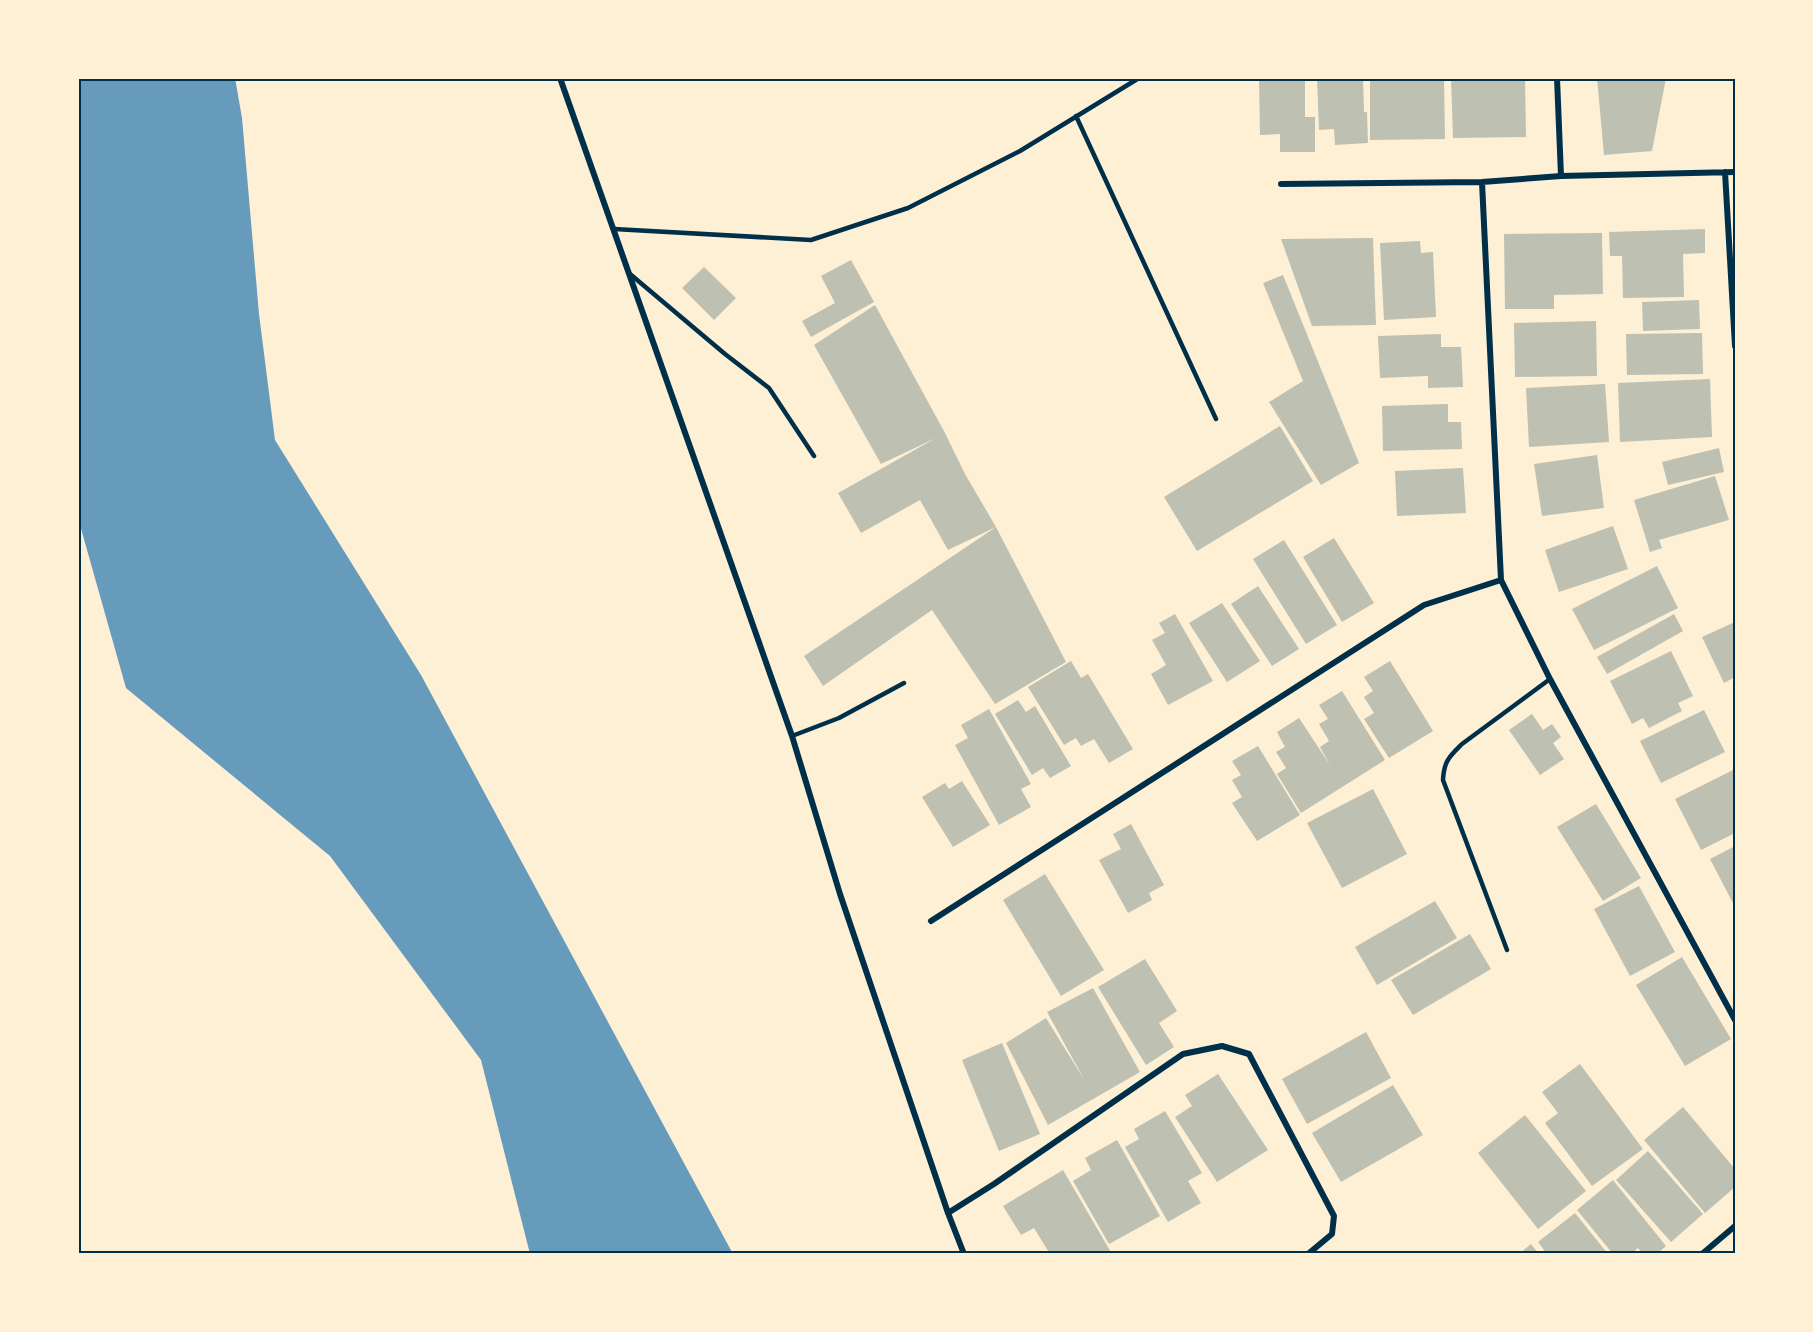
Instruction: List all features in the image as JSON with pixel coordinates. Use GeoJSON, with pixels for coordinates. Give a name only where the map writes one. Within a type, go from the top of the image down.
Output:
{"type":"FeatureCollection","features":[{"type":"Feature","properties":{"kind":"street"},"geometry":{"type":"LineString","coordinates":[[560,78],[792,736],[840,894],[964,1254]]}},
{"type":"Feature","properties":{"kind":"street"},"geometry":{"type":"LineString","coordinates":[[1557,78],[1561,176]]}},
{"type":"Feature","properties":{"kind":"street"},"geometry":{"type":"LineString","coordinates":[[1725,172],[1735,346]]}},
{"type":"Feature","properties":{"kind":"street"},"geometry":{"type":"LineString","coordinates":[[1281,184],[1482,182],[1561,176],[1735,172]]}},
{"type":"Feature","properties":{"kind":"street"},"geometry":{"type":"LineString","coordinates":[[1482,182],[1501,580],[1550,679],[1735,1020]]}},
{"type":"Feature","properties":{"kind":"street"},"geometry":{"type":"LineString","coordinates":[[931,921],[1424,605],[1501,580]]}},
{"type":"Feature","properties":{"kind":"street"},"geometry":{"type":"LineString","coordinates":[[948,1213],[1183,1054],[1222,1046],[1250,1054],[1334,1216],[1332,1234],[1308,1254]]}},
{"type":"Feature","properties":{"kind":"street"},"geometry":{"type":"LineString","coordinates":[[1702,1254],[1735,1226]]}},
{"type":"Feature","properties":{"kind":"lane"},"geometry":{"type":"LineString","coordinates":[[614,229],[811,240],[908,208],[1020,151],[1139,78]]}},
{"type":"Feature","properties":{"kind":"lane"},"geometry":{"type":"LineString","coordinates":[[1076,116],[1216,419]]}},
{"type":"Feature","properties":{"kind":"lane"},"geometry":{"type":"LineString","coordinates":[[628,272],[769,388],[814,456]]}},
{"type":"Feature","properties":{"kind":"lane"},"geometry":{"type":"LineString","coordinates":[[1507,950],[1443,780],[1444,766],[1450,755],[1462,744],[1550,679]]}},
{"type":"Feature","properties":{"kind":"lane"},"geometry":{"type":"LineString","coordinates":[[792,736],[838,718],[904,683]]}},
{"type":"Feature","properties":{"kind":"water"},"geometry":{"type":"Polygon","coordinates":[[[78,78],[235,78],[242,118],[259,314],[275,440],[421,675],[733,1254],[530,1254],[481,1060],[330,856],[126,688],[78,518],[78,78]]]}},
{"type":"Feature","properties":{"kind":"building"},"geometry":{"type":"Polygon","coordinates":[[[1259,78],[1305,78],[1305,117],[1315,117],[1315,152],[1280,152],[1280,134],[1260,135],[1259,78]]]}},
{"type":"Feature","properties":{"kind":"building"},"geometry":{"type":"Polygon","coordinates":[[[1317,78],[1363,78],[1368,143],[1335,145],[1334,129],[1319,130],[1317,78]]]}},
{"type":"Feature","properties":{"kind":"building"},"geometry":{"type":"Polygon","coordinates":[[[1370,78],[1444,78],[1445,139],[1370,140],[1370,78]]]}},
{"type":"Feature","properties":{"kind":"building"},"geometry":{"type":"Polygon","coordinates":[[[1451,78],[1525,78],[1526,137],[1453,138],[1451,78]]]}},
{"type":"Feature","properties":{"kind":"building"},"geometry":{"type":"Polygon","coordinates":[[[1597,78],[1666,78],[1652,151],[1604,155],[1597,78]]]}},
{"type":"Feature","properties":{"kind":"building"},"geometry":{"type":"Polygon","coordinates":[[[1705,229],[1705,253],[1683,254],[1684,297],[1623,298],[1622,256],[1610,256],[1609,232],[1705,229]]]}},
{"type":"Feature","properties":{"kind":"building"},"geometry":{"type":"Polygon","coordinates":[[[1602,233],[1603,294],[1554,295],[1554,309],[1505,309],[1504,234],[1602,233]]]}},
{"type":"Feature","properties":{"kind":"building"},"geometry":{"type":"Polygon","coordinates":[[[1373,238],[1376,325],[1312,326],[1281,239],[1373,238]]]}},
{"type":"Feature","properties":{"kind":"building"},"geometry":{"type":"Polygon","coordinates":[[[1420,241],[1421,253],[1433,252],[1436,317],[1384,320],[1380,243],[1420,241]]]}},
{"type":"Feature","properties":{"kind":"building"},"geometry":{"type":"Polygon","coordinates":[[[851,260],[874,302],[811,337],[802,321],[835,303],[821,276],[851,260]]]}},
{"type":"Feature","properties":{"kind":"building"},"geometry":{"type":"Polygon","coordinates":[[[704,267],[736,298],[714,320],[682,288],[704,267]]]}},
{"type":"Feature","properties":{"kind":"building"},"geometry":{"type":"Polygon","coordinates":[[[1283,275],[1359,463],[1321,485],[1269,402],[1303,381],[1263,283],[1283,275]]]}},
{"type":"Feature","properties":{"kind":"building"},"geometry":{"type":"Polygon","coordinates":[[[1699,300],[1700,329],[1643,331],[1642,302],[1699,300]]]}},
{"type":"Feature","properties":{"kind":"building"},"geometry":{"type":"Polygon","coordinates":[[[875,305],[965,474],[996,527],[948,550],[920,500],[861,533],[838,493],[936,438],[881,464],[814,345],[875,305]]]}},
{"type":"Feature","properties":{"kind":"building"},"geometry":{"type":"Polygon","coordinates":[[[1596,321],[1597,376],[1515,377],[1514,323],[1596,321]]]}},
{"type":"Feature","properties":{"kind":"building"},"geometry":{"type":"Polygon","coordinates":[[[1702,333],[1703,374],[1627,375],[1626,334],[1702,333]]]}},
{"type":"Feature","properties":{"kind":"building"},"geometry":{"type":"Polygon","coordinates":[[[1441,334],[1441,347],[1461,347],[1463,387],[1428,388],[1428,376],[1380,378],[1378,336],[1441,334]]]}},
{"type":"Feature","properties":{"kind":"building"},"geometry":{"type":"Polygon","coordinates":[[[1710,379],[1712,437],[1620,442],[1618,383],[1710,379]]]}},
{"type":"Feature","properties":{"kind":"building"},"geometry":{"type":"Polygon","coordinates":[[[1605,384],[1609,442],[1529,447],[1526,388],[1605,384]]]}},
{"type":"Feature","properties":{"kind":"building"},"geometry":{"type":"Polygon","coordinates":[[[1448,404],[1448,422],[1461,422],[1462,449],[1383,451],[1382,406],[1448,404]]]}},
{"type":"Feature","properties":{"kind":"building"},"geometry":{"type":"Polygon","coordinates":[[[1280,426],[1313,481],[1197,551],[1164,497],[1280,426]]]}},
{"type":"Feature","properties":{"kind":"building"},"geometry":{"type":"Polygon","coordinates":[[[1719,448],[1724,472],[1668,485],[1662,462],[1719,448]]]}},
{"type":"Feature","properties":{"kind":"building"},"geometry":{"type":"Polygon","coordinates":[[[1597,455],[1604,508],[1542,516],[1534,464],[1597,455]]]}},
{"type":"Feature","properties":{"kind":"building"},"geometry":{"type":"Polygon","coordinates":[[[1463,468],[1466,513],[1397,516],[1395,471],[1463,468]]]}},
{"type":"Feature","properties":{"kind":"building"},"geometry":{"type":"Polygon","coordinates":[[[1715,476],[1729,520],[1659,540],[1662,548],[1650,552],[1634,500],[1715,476]]]}},
{"type":"Feature","properties":{"kind":"building"},"geometry":{"type":"Polygon","coordinates":[[[1613,526],[1628,569],[1559,592],[1545,550],[1613,526]]]}},
{"type":"Feature","properties":{"kind":"building"},"geometry":{"type":"Polygon","coordinates":[[[996,527],[1066,662],[995,704],[932,610],[823,686],[804,656],[996,527]]]}},
{"type":"Feature","properties":{"kind":"building"},"geometry":{"type":"Polygon","coordinates":[[[1334,538],[1374,603],[1342,622],[1303,557],[1334,538]]]}},
{"type":"Feature","properties":{"kind":"building"},"geometry":{"type":"Polygon","coordinates":[[[1284,540],[1337,625],[1306,644],[1253,559],[1284,540]]]}},
{"type":"Feature","properties":{"kind":"building"},"geometry":{"type":"Polygon","coordinates":[[[1657,566],[1678,608],[1594,650],[1572,609],[1657,566]]]}},
{"type":"Feature","properties":{"kind":"building"},"geometry":{"type":"Polygon","coordinates":[[[1258,586],[1299,649],[1272,666],[1231,604],[1258,586]]]}},
{"type":"Feature","properties":{"kind":"building"},"geometry":{"type":"Polygon","coordinates":[[[1222,603],[1260,661],[1227,682],[1189,623],[1222,603]]]}},
{"type":"Feature","properties":{"kind":"building"},"geometry":{"type":"Polygon","coordinates":[[[1175,614],[1213,681],[1168,705],[1151,674],[1166,665],[1152,640],[1165,633],[1159,623],[1175,614]]]}},
{"type":"Feature","properties":{"kind":"building"},"geometry":{"type":"Polygon","coordinates":[[[1674,614],[1683,631],[1607,674],[1597,657],[1674,614]]]}},
{"type":"Feature","properties":{"kind":"building"},"geometry":{"type":"Polygon","coordinates":[[[1735,622],[1735,677],[1724,683],[1702,637],[1735,622]]]}},
{"type":"Feature","properties":{"kind":"building"},"geometry":{"type":"Polygon","coordinates":[[[1671,651],[1693,696],[1678,703],[1682,711],[1649,728],[1643,718],[1632,724],[1610,681],[1671,651]]]}},
{"type":"Feature","properties":{"kind":"building"},"geometry":{"type":"Polygon","coordinates":[[[1071,661],[1081,678],[1088,674],[1133,749],[1109,763],[1094,739],[1081,746],[1076,738],[1064,745],[1028,687],[1071,661]]]}},
{"type":"Feature","properties":{"kind":"building"},"geometry":{"type":"Polygon","coordinates":[[[1390,661],[1433,731],[1389,758],[1364,719],[1374,713],[1364,697],[1373,691],[1364,677],[1390,661]]]}},
{"type":"Feature","properties":{"kind":"building"},"geometry":{"type":"Polygon","coordinates":[[[1342,691],[1385,760],[1301,813],[1277,774],[1286,768],[1276,752],[1285,747],[1277,732],[1299,718],[1330,765],[1320,747],[1329,741],[1319,724],[1328,719],[1319,705],[1342,691]]]}},
{"type":"Feature","properties":{"kind":"building"},"geometry":{"type":"Polygon","coordinates":[[[1018,700],[1026,712],[1035,706],[1071,766],[1050,778],[1043,768],[1032,775],[995,714],[1018,700]]]}},
{"type":"Feature","properties":{"kind":"building"},"geometry":{"type":"Polygon","coordinates":[[[989,709],[1031,784],[1021,789],[1031,807],[999,825],[955,745],[968,738],[961,725],[989,709]]]}},
{"type":"Feature","properties":{"kind":"building"},"geometry":{"type":"Polygon","coordinates":[[[1704,710],[1725,752],[1661,783],[1640,741],[1704,710]]]}},
{"type":"Feature","properties":{"kind":"building"},"geometry":{"type":"Polygon","coordinates":[[[1532,714],[1543,730],[1552,724],[1561,737],[1553,743],[1564,759],[1540,775],[1509,730],[1532,714]]]}},
{"type":"Feature","properties":{"kind":"building"},"geometry":{"type":"Polygon","coordinates":[[[1258,746],[1300,815],[1257,841],[1232,803],[1242,797],[1232,780],[1241,775],[1232,761],[1258,746]]]}},
{"type":"Feature","properties":{"kind":"building"},"geometry":{"type":"Polygon","coordinates":[[[1735,769],[1735,833],[1701,850],[1675,799],[1735,769]]]}},
{"type":"Feature","properties":{"kind":"building"},"geometry":{"type":"Polygon","coordinates":[[[962,781],[990,825],[953,847],[922,797],[945,783],[949,789],[962,781]]]}},
{"type":"Feature","properties":{"kind":"building"},"geometry":{"type":"Polygon","coordinates":[[[1373,789],[1407,854],[1342,888],[1307,823],[1373,789]]]}},
{"type":"Feature","properties":{"kind":"building"},"geometry":{"type":"Polygon","coordinates":[[[1596,804],[1641,878],[1603,901],[1557,827],[1596,804]]]}},
{"type":"Feature","properties":{"kind":"building"},"geometry":{"type":"Polygon","coordinates":[[[1131,824],[1164,885],[1149,893],[1152,900],[1128,913],[1099,860],[1121,849],[1113,834],[1131,824]]]}},
{"type":"Feature","properties":{"kind":"building"},"geometry":{"type":"Polygon","coordinates":[[[1735,846],[1735,907],[1710,859],[1735,846]]]}},
{"type":"Feature","properties":{"kind":"building"},"geometry":{"type":"Polygon","coordinates":[[[1045,874],[1104,970],[1061,996],[1003,900],[1045,874]]]}},
{"type":"Feature","properties":{"kind":"building"},"geometry":{"type":"Polygon","coordinates":[[[1639,886],[1675,952],[1630,976],[1594,909],[1639,886]]]}},
{"type":"Feature","properties":{"kind":"building"},"geometry":{"type":"Polygon","coordinates":[[[1435,901],[1457,938],[1377,985],[1355,947],[1435,901]]]}},
{"type":"Feature","properties":{"kind":"building"},"geometry":{"type":"Polygon","coordinates":[[[1470,934],[1491,969],[1413,1015],[1391,980],[1470,934]]]}},
{"type":"Feature","properties":{"kind":"building"},"geometry":{"type":"Polygon","coordinates":[[[1682,957],[1731,1039],[1685,1066],[1636,985],[1682,957]]]}},
{"type":"Feature","properties":{"kind":"building"},"geometry":{"type":"Polygon","coordinates":[[[1145,959],[1177,1011],[1159,1023],[1174,1047],[1146,1065],[1098,987],[1145,959]]]}},
{"type":"Feature","properties":{"kind":"building"},"geometry":{"type":"Polygon","coordinates":[[[1093,988],[1140,1072],[1048,1125],[1006,1043],[1046,1018],[1085,1081],[1047,1012],[1093,988]]]}},
{"type":"Feature","properties":{"kind":"building"},"geometry":{"type":"Polygon","coordinates":[[[1366,1032],[1391,1078],[1307,1124],[1282,1079],[1366,1032]]]}},
{"type":"Feature","properties":{"kind":"building"},"geometry":{"type":"Polygon","coordinates":[[[1002,1043],[1040,1134],[999,1151],[962,1060],[1002,1043]]]}},
{"type":"Feature","properties":{"kind":"building"},"geometry":{"type":"Polygon","coordinates":[[[1580,1064],[1643,1149],[1592,1186],[1545,1123],[1558,1113],[1542,1092],[1580,1064]]]}},
{"type":"Feature","properties":{"kind":"building"},"geometry":{"type":"Polygon","coordinates":[[[1218,1074],[1268,1150],[1217,1182],[1175,1117],[1192,1106],[1185,1095],[1218,1074]]]}},
{"type":"Feature","properties":{"kind":"building"},"geometry":{"type":"Polygon","coordinates":[[[1393,1085],[1423,1135],[1341,1182],[1312,1133],[1393,1085]]]}},
{"type":"Feature","properties":{"kind":"building"},"geometry":{"type":"Polygon","coordinates":[[[1683,1107],[1735,1169],[1735,1187],[1705,1213],[1644,1140],[1683,1107]]]}},
{"type":"Feature","properties":{"kind":"building"},"geometry":{"type":"Polygon","coordinates":[[[1165,1111],[1202,1173],[1188,1181],[1201,1203],[1168,1222],[1125,1147],[1139,1139],[1134,1129],[1165,1111]]]}},
{"type":"Feature","properties":{"kind":"building"},"geometry":{"type":"Polygon","coordinates":[[[1525,1115],[1586,1191],[1538,1229],[1478,1153],[1525,1115]]]}},
{"type":"Feature","properties":{"kind":"building"},"geometry":{"type":"Polygon","coordinates":[[[1117,1140],[1160,1216],[1109,1244],[1073,1181],[1091,1170],[1085,1158],[1117,1140]]]}},
{"type":"Feature","properties":{"kind":"building"},"geometry":{"type":"Polygon","coordinates":[[[1648,1151],[1703,1214],[1671,1242],[1616,1180],[1648,1151]]]}},
{"type":"Feature","properties":{"kind":"building"},"geometry":{"type":"Polygon","coordinates":[[[1063,1170],[1112,1254],[1050,1254],[1034,1228],[1021,1235],[1003,1206],[1063,1170]]]}},
{"type":"Feature","properties":{"kind":"building"},"geometry":{"type":"Polygon","coordinates":[[[1613,1180],[1666,1246],[1657,1254],[1643,1254],[1638,1248],[1631,1254],[1613,1254],[1577,1210],[1613,1180]]]}},
{"type":"Feature","properties":{"kind":"building"},"geometry":{"type":"Polygon","coordinates":[[[1575,1213],[1608,1254],[1547,1254],[1538,1242],[1575,1213]]]}},
{"type":"Feature","properties":{"kind":"building"},"geometry":{"type":"Polygon","coordinates":[[[1531,1244],[1539,1254],[1519,1254],[1531,1244]]]}}]}
